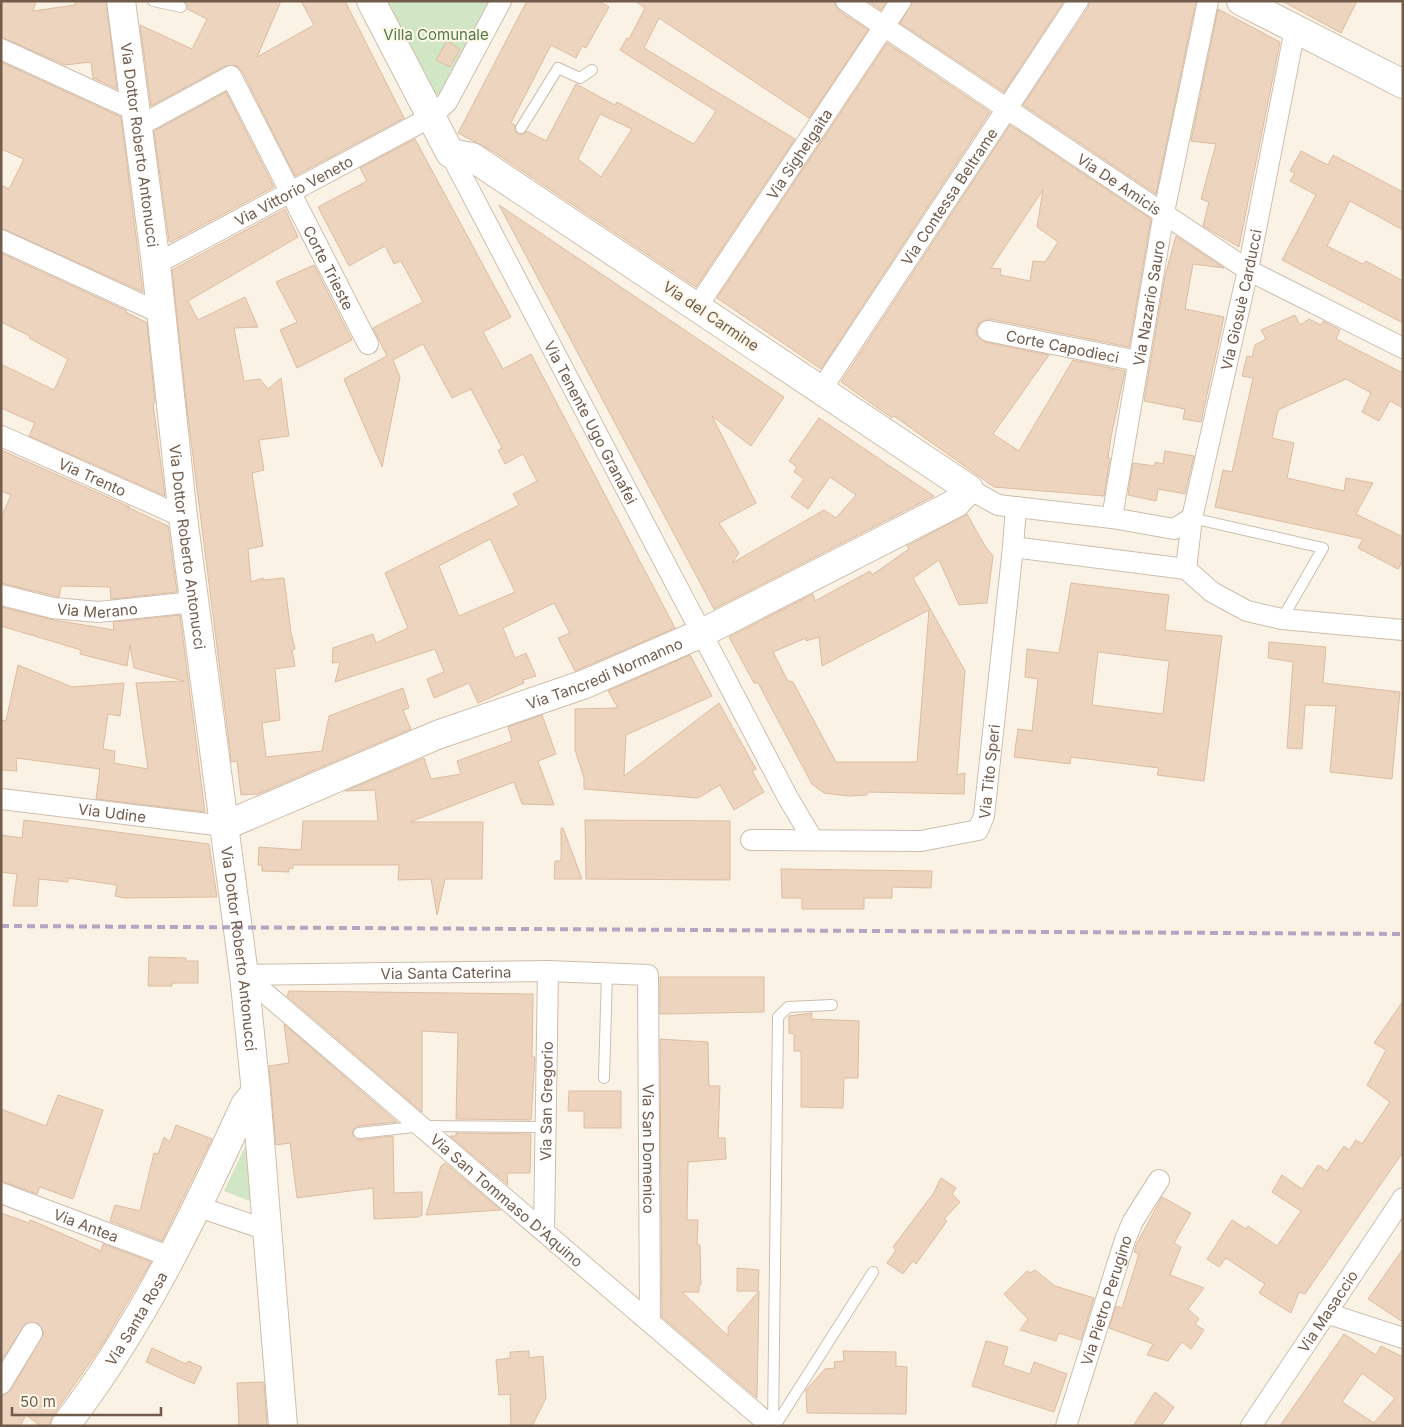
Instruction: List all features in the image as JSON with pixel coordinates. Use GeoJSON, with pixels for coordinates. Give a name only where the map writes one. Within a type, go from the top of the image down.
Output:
{"type":"FeatureCollection","features":[{"type":"Feature","properties":{"kind":"main road","name":"Via Dottor Roberto Antonucci"},"geometry":{"type":"LineString","coordinates":[[121,1],[156,264],[183,517],[244,975],[256,1092],[283,1426]]}},
{"type":"Feature","properties":{"kind":"main road","name":"Via Tenente Ugo Granafei"},"geometry":{"type":"LineString","coordinates":[[371,1],[450,153]]}},
{"type":"Feature","properties":{"kind":"main road"},"geometry":{"type":"LineString","coordinates":[[1241,1],[1281,16],[1399,79]]}},
{"type":"Feature","properties":{"kind":"main road","name":"Via del Carmine"},"geometry":{"type":"LineString","coordinates":[[450,153],[472,156],[498,167],[697,307],[969,489]]}},
{"type":"Feature","properties":{"kind":"main road","name":"Via Tancredi Normanno"},"geometry":{"type":"LineString","coordinates":[[224,826],[437,735],[585,684],[702,633],[956,503],[969,489]]}},
{"type":"Feature","properties":{"kind":"main road","name":"Via Santa Rosa"},"geometry":{"type":"LineString","coordinates":[[65,1426],[84,1401],[136,1319],[199,1207],[245,1105],[256,1092]]}},
{"type":"Feature","properties":{"kind":"street","name":"Via Vittorio Veneto"},"geometry":{"type":"LineString","coordinates":[[156,264],[431,117],[447,102],[501,1]]}},
{"type":"Feature","properties":{"kind":"street","name":"Via De Amicis"},"geometry":{"type":"LineString","coordinates":[[846,1],[1006,110],[1164,212],[1248,270],[1403,348]]}},
{"type":"Feature","properties":{"kind":"street","name":"Via Sighelgaita"},"geometry":{"type":"LineString","coordinates":[[697,307],[901,1]]}},
{"type":"Feature","properties":{"kind":"street","name":"Via Contessa Beltrame"},"geometry":{"type":"LineString","coordinates":[[821,390],[1078,1]]}},
{"type":"Feature","properties":{"kind":"street","name":"Via Nazario Sauro"},"geometry":{"type":"LineString","coordinates":[[1112,518],[1164,212],[1208,1]]}},
{"type":"Feature","properties":{"kind":"street","name":"Via Giosuè Carducci"},"geometry":{"type":"LineString","coordinates":[[1186,569],[1192,518],[1248,270],[1281,16]]}},
{"type":"Feature","properties":{"kind":"street"},"geometry":{"type":"LineString","coordinates":[[1,49],[136,118]]}},
{"type":"Feature","properties":{"kind":"street","name":"Corte Trieste"},"geometry":{"type":"LineString","coordinates":[[136,118],[231,76],[368,344]]}},
{"type":"Feature","properties":{"kind":"street","name":"Via Tenente Ugo Granafei"},"geometry":{"type":"LineString","coordinates":[[450,153],[813,840]]}},
{"type":"Feature","properties":{"kind":"street"},"geometry":{"type":"LineString","coordinates":[[1,240],[160,313]]}},
{"type":"Feature","properties":{"kind":"street","name":"Corte Capodieci"},"geometry":{"type":"LineString","coordinates":[[988,331],[1138,361]]}},
{"type":"Feature","properties":{"kind":"street","name":"Via Trento"},"geometry":{"type":"LineString","coordinates":[[1,436],[183,517]]}},
{"type":"Feature","properties":{"kind":"street"},"geometry":{"type":"LineString","coordinates":[[969,489],[998,505],[1112,518],[1174,529],[1192,518]]}},
{"type":"Feature","properties":{"kind":"street"},"geometry":{"type":"LineString","coordinates":[[1016,507],[1013,547],[1186,569],[1212,592],[1247,612],[1282,619],[1403,630]]}},
{"type":"Feature","properties":{"kind":"street","name":"Via Tito Speri"},"geometry":{"type":"LineString","coordinates":[[750,840],[921,841],[978,830],[984,816],[1013,547]]}},
{"type":"Feature","properties":{"kind":"street","name":"Via Merano"},"geometry":{"type":"LineString","coordinates":[[1,595],[53,608],[99,612],[194,602]]}},
{"type":"Feature","properties":{"kind":"street","name":"Via Udine"},"geometry":{"type":"LineString","coordinates":[[1,799],[224,826]]}},
{"type":"Feature","properties":{"kind":"street","name":"Via Santa Caterina"},"geometry":{"type":"LineString","coordinates":[[244,975],[548,971],[648,975]]}},
{"type":"Feature","properties":{"kind":"street","name":"Via San Gregorio"},"geometry":{"type":"LineString","coordinates":[[544,1231],[548,971]]}},
{"type":"Feature","properties":{"kind":"street","name":"Via San Tommaso D'Aquino"},"geometry":{"type":"LineString","coordinates":[[244,975],[773,1426]]}},
{"type":"Feature","properties":{"kind":"street","name":"Via San Domenico"},"geometry":{"type":"LineString","coordinates":[[648,975],[650,1322]]}},
{"type":"Feature","properties":{"kind":"street","name":"Via Pietro Perugino"},"geometry":{"type":"LineString","coordinates":[[1066,1426],[1125,1240],[1133,1221],[1159,1180]]}},
{"type":"Feature","properties":{"kind":"street","name":"Via Antea"},"geometry":{"type":"LineString","coordinates":[[1,1193],[171,1257]]}},
{"type":"Feature","properties":{"kind":"street","name":"Via Masaccio"},"geometry":{"type":"LineString","coordinates":[[1251,1426],[1403,1198]]}},
{"type":"Feature","properties":{"kind":"street"},"geometry":{"type":"LineString","coordinates":[[199,1207],[267,1230]]}},
{"type":"Feature","properties":{"kind":"street"},"geometry":{"type":"LineString","coordinates":[[1326,1313],[1403,1338]]}},
{"type":"Feature","properties":{"kind":"street"},"geometry":{"type":"LineString","coordinates":[[1,1384],[32,1333]]}},
{"type":"Feature","properties":{"kind":"lane"},"geometry":{"type":"LineString","coordinates":[[153,1],[181,7]]}},
{"type":"Feature","properties":{"kind":"lane"},"geometry":{"type":"LineString","coordinates":[[521,128],[558,68],[580,78],[592,70]]}},
{"type":"Feature","properties":{"kind":"lane"},"geometry":{"type":"LineString","coordinates":[[1192,518],[1323,548],[1282,619]]}},
{"type":"Feature","properties":{"kind":"lane"},"geometry":{"type":"LineString","coordinates":[[604,1078],[607,973]]}},
{"type":"Feature","properties":{"kind":"lane"},"geometry":{"type":"LineString","coordinates":[[773,1426],[778,1017],[788,1007],[832,1004]]}},
{"type":"Feature","properties":{"kind":"lane"},"geometry":{"type":"LineString","coordinates":[[359,1132],[423,1126],[546,1127]]}},
{"type":"Feature","properties":{"kind":"lane"},"geometry":{"type":"LineString","coordinates":[[773,1426],[873,1272]]}},
{"type":"Feature","properties":{"kind":"green space","name":"Villa Comunale"},"geometry":{"type":"Polygon","coordinates":[[[383,1],[490,1],[442,92],[438,95],[431,93],[383,1]]]}},
{"type":"Feature","properties":{"kind":"green space"},"geometry":{"type":"Polygon","coordinates":[[[253,1130],[257,1204],[224,1191],[253,1130]]]}},
{"type":"Feature","properties":{"kind":"building"},"geometry":{"type":"Polygon","coordinates":[[[1,1],[36,1],[33,11],[75,5],[75,1],[106,1],[117,89],[93,78],[91,62],[65,65],[1,37],[1,1]]]}},
{"type":"Feature","properties":{"kind":"building"},"geometry":{"type":"Polygon","coordinates":[[[184,1],[281,1],[257,57],[314,25],[301,1],[345,1],[404,118],[295,176],[242,71],[237,66],[225,66],[151,106],[140,25],[192,49],[207,19],[187,9],[184,1]]]}},
{"type":"Feature","properties":{"kind":"building"},"geometry":{"type":"Polygon","coordinates":[[[527,1],[599,1],[609,7],[586,48],[582,46],[576,58],[551,45],[511,123],[515,125],[515,131],[518,134],[524,134],[527,131],[546,141],[576,84],[615,105],[617,102],[694,144],[716,111],[620,50],[627,38],[629,39],[645,8],[635,1],[834,1],[839,11],[868,30],[809,118],[659,18],[644,48],[795,139],[696,287],[494,152],[458,133],[527,1]],[[600,114],[578,159],[601,177],[632,129],[600,114]]]}},
{"type":"Feature","properties":{"kind":"building"},"geometry":{"type":"Polygon","coordinates":[[[868,1],[887,1],[881,10],[868,1]]]}},
{"type":"Feature","properties":{"kind":"building"},"geometry":{"type":"Polygon","coordinates":[[[913,1],[1064,1],[1004,92],[900,23],[913,1]]]}},
{"type":"Feature","properties":{"kind":"building"},"geometry":{"type":"Polygon","coordinates":[[[1090,1],[1196,1],[1156,194],[1023,105],[1088,8],[1090,1]]]}},
{"type":"Feature","properties":{"kind":"building"},"geometry":{"type":"Polygon","coordinates":[[[1282,1],[1357,1],[1341,33],[1282,1]]]}},
{"type":"Feature","properties":{"kind":"building"},"geometry":{"type":"Polygon","coordinates":[[[1218,9],[1280,42],[1239,247],[1203,226],[1209,202],[1201,199],[1216,144],[1191,141],[1218,9]]]}},
{"type":"Feature","properties":{"kind":"building"},"geometry":{"type":"Polygon","coordinates":[[[447,41],[460,49],[450,67],[436,60],[447,41]]]}},
{"type":"Feature","properties":{"kind":"building"},"geometry":{"type":"Polygon","coordinates":[[[887,43],[990,112],[821,369],[717,298],[887,43]]]}},
{"type":"Feature","properties":{"kind":"building"},"geometry":{"type":"Polygon","coordinates":[[[1,62],[121,117],[143,292],[1,228],[1,185],[9,189],[24,159],[1,149],[1,62]]]}},
{"type":"Feature","properties":{"kind":"building"},"geometry":{"type":"Polygon","coordinates":[[[226,92],[274,187],[171,242],[169,241],[154,131],[226,92]]]}},
{"type":"Feature","properties":{"kind":"building"},"geometry":{"type":"Polygon","coordinates":[[[1010,125],[1151,219],[1129,347],[990,319],[979,323],[976,329],[977,335],[985,342],[1049,355],[993,434],[1019,451],[1073,360],[1125,371],[1111,437],[1104,496],[994,487],[894,416],[892,418],[841,382],[1010,125]],[[1043,190],[991,268],[1001,269],[1000,275],[1030,281],[1033,261],[1045,262],[1058,242],[1037,227],[1043,190]]]}},
{"type":"Feature","properties":{"kind":"building"},"geometry":{"type":"Polygon","coordinates":[[[415,139],[511,317],[483,332],[503,369],[531,354],[675,628],[575,671],[558,638],[570,633],[554,603],[503,628],[515,658],[526,653],[536,676],[523,680],[524,683],[478,703],[469,683],[434,698],[427,679],[444,672],[435,649],[335,682],[340,662],[332,663],[333,648],[373,634],[376,643],[408,628],[385,573],[519,505],[513,494],[537,481],[523,454],[505,464],[498,450],[502,448],[471,389],[452,398],[423,344],[393,360],[400,377],[382,467],[344,379],[387,356],[373,328],[423,302],[401,261],[394,264],[385,246],[349,266],[318,207],[367,181],[360,168],[415,139]],[[490,539],[439,566],[459,616],[515,592],[490,539]]]}},
{"type":"Feature","properties":{"kind":"building"},"geometry":{"type":"Polygon","coordinates":[[[1301,151],[1328,165],[1333,155],[1403,192],[1403,230],[1350,201],[1327,246],[1363,264],[1366,261],[1403,281],[1403,323],[1282,260],[1316,195],[1290,181],[1295,173],[1290,171],[1301,151]]]}},
{"type":"Feature","properties":{"kind":"building"},"geometry":{"type":"Polygon","coordinates":[[[499,205],[784,397],[751,446],[712,416],[756,503],[719,523],[739,553],[732,563],[824,510],[836,518],[856,495],[830,477],[808,509],[791,497],[804,479],[794,472],[797,467],[789,461],[819,418],[934,496],[714,609],[499,205]]]}},
{"type":"Feature","properties":{"kind":"building"},"geometry":{"type":"Polygon","coordinates":[[[285,209],[298,237],[188,301],[198,320],[245,297],[258,327],[234,328],[244,381],[260,379],[268,389],[281,378],[289,436],[259,440],[264,470],[252,473],[263,546],[248,549],[251,582],[263,578],[263,580],[284,578],[291,633],[295,649],[292,650],[295,666],[275,669],[280,720],[262,723],[266,757],[322,751],[329,716],[403,688],[409,708],[403,710],[411,729],[258,794],[241,795],[237,761],[231,762],[187,409],[172,270],[285,209]]]}},
{"type":"Feature","properties":{"kind":"building"},"geometry":{"type":"Polygon","coordinates":[[[1176,236],[1224,268],[1193,264],[1185,309],[1224,317],[1201,422],[1183,419],[1185,409],[1144,401],[1165,276],[1176,236]]]}},
{"type":"Feature","properties":{"kind":"building"},"geometry":{"type":"Polygon","coordinates":[[[1,253],[127,311],[147,323],[155,403],[153,403],[165,496],[29,436],[35,423],[1,408],[1,364],[54,390],[68,359],[29,338],[30,336],[1,322],[1,253]]]}},
{"type":"Feature","properties":{"kind":"building"},"geometry":{"type":"Polygon","coordinates":[[[314,265],[352,340],[297,368],[280,330],[297,322],[276,282],[314,265]]]}},
{"type":"Feature","properties":{"kind":"building"},"geometry":{"type":"Polygon","coordinates":[[[1295,315],[1300,325],[1309,319],[1321,325],[1323,321],[1340,330],[1336,339],[1403,373],[1403,408],[1390,401],[1379,421],[1362,412],[1371,393],[1346,379],[1278,410],[1272,438],[1294,443],[1287,478],[1344,491],[1346,478],[1373,483],[1356,514],[1403,537],[1403,560],[1398,569],[1358,548],[1363,539],[1215,507],[1223,470],[1232,472],[1253,378],[1242,376],[1247,356],[1252,357],[1255,345],[1266,339],[1261,330],[1295,315]]]}},
{"type":"Feature","properties":{"kind":"building"},"geometry":{"type":"Polygon","coordinates":[[[1,450],[130,507],[127,507],[168,526],[177,592],[111,599],[110,587],[61,586],[59,597],[1,583],[1,518],[11,495],[1,491],[1,450]]]}},
{"type":"Feature","properties":{"kind":"building"},"geometry":{"type":"Polygon","coordinates":[[[1165,451],[1194,456],[1185,494],[1158,489],[1156,501],[1128,495],[1133,463],[1155,466],[1155,462],[1163,464],[1165,451]]]}},
{"type":"Feature","properties":{"kind":"building"},"geometry":{"type":"Polygon","coordinates":[[[967,514],[985,546],[993,556],[987,603],[959,605],[939,560],[913,578],[965,671],[957,775],[965,773],[964,794],[867,792],[867,795],[848,796],[824,793],[812,784],[758,683],[754,683],[729,637],[813,594],[815,601],[870,571],[872,575],[909,549],[907,546],[967,514]],[[929,610],[822,666],[819,637],[806,641],[806,638],[773,652],[788,681],[793,682],[836,762],[917,762],[929,610]]]}},
{"type":"Feature","properties":{"kind":"building"},"geometry":{"type":"Polygon","coordinates":[[[1071,583],[1169,595],[1165,630],[1222,636],[1204,781],[1157,775],[1159,768],[1071,757],[1070,764],[1014,757],[1018,729],[1032,731],[1038,679],[1025,677],[1027,649],[1059,653],[1071,583]],[[1098,652],[1092,705],[1163,714],[1169,661],[1098,652]]]}},
{"type":"Feature","properties":{"kind":"building"},"geometry":{"type":"Polygon","coordinates":[[[1,607],[54,620],[114,630],[113,622],[180,615],[205,812],[96,799],[100,769],[16,758],[17,771],[1,770],[1,720],[6,721],[18,665],[72,687],[124,683],[120,716],[108,714],[103,749],[115,751],[114,763],[148,769],[136,683],[184,681],[134,668],[130,645],[127,666],[80,654],[81,650],[1,626],[1,607]]]}},
{"type":"Feature","properties":{"kind":"building"},"geometry":{"type":"Polygon","coordinates":[[[1269,642],[1326,647],[1323,683],[1400,692],[1392,779],[1330,772],[1336,706],[1305,705],[1302,749],[1287,748],[1293,662],[1268,658],[1269,642]]]}},
{"type":"Feature","properties":{"kind":"building"},"geometry":{"type":"Polygon","coordinates":[[[690,655],[712,696],[626,735],[624,776],[719,703],[756,769],[752,771],[764,792],[734,810],[720,785],[698,798],[584,789],[584,778],[575,750],[575,709],[618,708],[608,691],[690,655]]]}},
{"type":"Feature","properties":{"kind":"building"},"geometry":{"type":"Polygon","coordinates":[[[542,715],[556,754],[538,761],[554,805],[522,804],[514,782],[410,822],[483,822],[482,879],[445,879],[437,915],[431,879],[398,880],[399,865],[293,865],[293,869],[289,868],[289,872],[262,871],[262,865],[258,865],[259,847],[301,850],[303,821],[378,821],[375,790],[345,791],[424,758],[431,779],[461,774],[457,761],[512,741],[508,727],[542,715]]]}},
{"type":"Feature","properties":{"kind":"building"},"geometry":{"type":"Polygon","coordinates":[[[24,820],[209,844],[217,897],[124,898],[115,896],[117,885],[68,878],[68,882],[39,879],[37,906],[13,906],[17,874],[1,872],[1,835],[22,838],[24,820]]]}},
{"type":"Feature","properties":{"kind":"building"},"geometry":{"type":"Polygon","coordinates":[[[585,820],[730,821],[730,880],[586,879],[585,820]]]}},
{"type":"Feature","properties":{"kind":"building"},"geometry":{"type":"Polygon","coordinates":[[[561,828],[563,828],[582,879],[554,879],[555,861],[561,861],[561,828]]]}},
{"type":"Feature","properties":{"kind":"building"},"geometry":{"type":"Polygon","coordinates":[[[781,869],[932,871],[931,888],[892,887],[892,898],[864,898],[864,909],[802,909],[802,898],[782,898],[781,869]]]}},
{"type":"Feature","properties":{"kind":"building"},"geometry":{"type":"Polygon","coordinates":[[[149,957],[186,958],[186,961],[198,961],[198,983],[172,983],[172,986],[148,986],[149,957]]]}},
{"type":"Feature","properties":{"kind":"building"},"geometry":{"type":"Polygon","coordinates":[[[660,977],[764,977],[764,1012],[660,1014],[660,977]]]}},
{"type":"Feature","properties":{"kind":"building"},"geometry":{"type":"Polygon","coordinates":[[[289,991],[533,994],[532,1057],[535,1057],[531,1120],[456,1119],[458,1033],[422,1031],[422,1112],[287,996],[289,991]]]}},
{"type":"Feature","properties":{"kind":"building"},"geometry":{"type":"Polygon","coordinates":[[[1403,1001],[1403,1152],[1305,1294],[1299,1292],[1291,1313],[1259,1293],[1265,1284],[1226,1258],[1219,1267],[1207,1259],[1232,1220],[1246,1229],[1248,1226],[1277,1246],[1301,1211],[1272,1192],[1282,1175],[1302,1189],[1318,1165],[1327,1171],[1344,1146],[1349,1150],[1356,1140],[1362,1144],[1390,1102],[1367,1085],[1386,1050],[1374,1043],[1403,1001]]]}},
{"type":"Feature","properties":{"kind":"building"},"geometry":{"type":"Polygon","coordinates":[[[812,1013],[811,1019],[859,1021],[858,1078],[844,1078],[843,1108],[801,1107],[801,1051],[794,1051],[794,1034],[789,1033],[789,1016],[812,1013]]]}},
{"type":"Feature","properties":{"kind":"building"},"geometry":{"type":"Polygon","coordinates":[[[284,1024],[397,1122],[358,1126],[353,1130],[352,1134],[359,1140],[393,1136],[394,1193],[422,1192],[422,1215],[418,1217],[374,1219],[373,1188],[297,1198],[290,1143],[276,1145],[269,1066],[289,1063],[284,1024]]]}},
{"type":"Feature","properties":{"kind":"building"},"geometry":{"type":"Polygon","coordinates":[[[660,1039],[708,1042],[709,1086],[720,1086],[718,1138],[725,1138],[726,1159],[688,1162],[687,1220],[698,1220],[697,1245],[700,1245],[701,1285],[699,1285],[699,1292],[682,1292],[728,1336],[728,1327],[759,1291],[757,1398],[662,1317],[660,1039]]]}},
{"type":"Feature","properties":{"kind":"building"},"geometry":{"type":"Polygon","coordinates":[[[569,1091],[621,1091],[621,1128],[584,1128],[584,1111],[568,1111],[569,1091]]]}},
{"type":"Feature","properties":{"kind":"building"},"geometry":{"type":"Polygon","coordinates":[[[58,1095],[103,1110],[73,1199],[40,1187],[37,1194],[1,1181],[1,1109],[46,1126],[58,1095]]]}},
{"type":"Feature","properties":{"kind":"building"},"geometry":{"type":"Polygon","coordinates":[[[176,1125],[212,1139],[162,1241],[110,1221],[115,1205],[140,1211],[154,1153],[158,1154],[164,1137],[170,1142],[176,1125]]]}},
{"type":"Feature","properties":{"kind":"building"},"geometry":{"type":"Polygon","coordinates":[[[456,1133],[531,1134],[530,1173],[507,1173],[508,1185],[450,1136],[456,1136],[456,1133]]]}},
{"type":"Feature","properties":{"kind":"building"},"geometry":{"type":"Polygon","coordinates":[[[445,1163],[501,1210],[426,1215],[441,1166],[445,1163]]]}},
{"type":"Feature","properties":{"kind":"building"},"geometry":{"type":"Polygon","coordinates":[[[941,1178],[956,1188],[952,1194],[960,1202],[944,1219],[947,1221],[916,1264],[913,1261],[903,1274],[887,1263],[896,1250],[893,1247],[933,1194],[941,1178]]]}},
{"type":"Feature","properties":{"kind":"building"},"geometry":{"type":"Polygon","coordinates":[[[1162,1197],[1191,1213],[1174,1243],[1181,1247],[1170,1275],[1204,1288],[1188,1309],[1199,1319],[1195,1324],[1204,1330],[1191,1349],[1182,1342],[1168,1361],[1147,1355],[1153,1344],[1109,1328],[1116,1306],[1122,1308],[1139,1254],[1134,1252],[1136,1245],[1162,1197]]]}},
{"type":"Feature","properties":{"kind":"building"},"geometry":{"type":"Polygon","coordinates":[[[1,1213],[29,1223],[30,1220],[101,1251],[103,1244],[151,1262],[104,1342],[52,1417],[50,1426],[41,1426],[26,1415],[20,1426],[1,1426],[1,1396],[11,1390],[44,1333],[38,1323],[26,1323],[1,1361],[1,1213]]]}},
{"type":"Feature","properties":{"kind":"building"},"geometry":{"type":"Polygon","coordinates":[[[1403,1249],[1403,1322],[1368,1299],[1403,1249]]]}},
{"type":"Feature","properties":{"kind":"building"},"geometry":{"type":"Polygon","coordinates":[[[737,1268],[759,1270],[758,1291],[737,1291],[737,1268]]]}},
{"type":"Feature","properties":{"kind":"building"},"geometry":{"type":"Polygon","coordinates":[[[1035,1270],[1055,1286],[1094,1298],[1081,1340],[1059,1333],[1056,1341],[1020,1330],[1028,1319],[1004,1294],[1027,1271],[1030,1273],[1035,1270]]]}},
{"type":"Feature","properties":{"kind":"building"},"geometry":{"type":"Polygon","coordinates":[[[1344,1334],[1376,1355],[1381,1346],[1403,1357],[1403,1426],[1280,1426],[1344,1334]],[[1362,1373],[1342,1402],[1374,1423],[1395,1398],[1362,1373]]]}},
{"type":"Feature","properties":{"kind":"building"},"geometry":{"type":"Polygon","coordinates":[[[986,1341],[1008,1347],[1003,1365],[1030,1374],[1034,1362],[1067,1374],[1054,1412],[972,1386],[986,1341]]]}},
{"type":"Feature","properties":{"kind":"building"},"geometry":{"type":"Polygon","coordinates":[[[152,1348],[186,1364],[188,1361],[202,1367],[194,1384],[146,1362],[152,1348]]]}},
{"type":"Feature","properties":{"kind":"building"},"geometry":{"type":"Polygon","coordinates":[[[529,1351],[529,1358],[543,1356],[546,1398],[532,1426],[511,1426],[510,1394],[499,1395],[496,1360],[510,1358],[510,1352],[529,1351]]]}},
{"type":"Feature","properties":{"kind":"building"},"geometry":{"type":"Polygon","coordinates":[[[843,1351],[896,1352],[896,1366],[907,1367],[906,1414],[807,1413],[806,1390],[825,1369],[835,1368],[834,1362],[844,1361],[843,1351]]]}},
{"type":"Feature","properties":{"kind":"building"},"geometry":{"type":"Polygon","coordinates":[[[264,1382],[267,1426],[239,1426],[237,1383],[264,1382]]]}},
{"type":"Feature","properties":{"kind":"building"},"geometry":{"type":"Polygon","coordinates":[[[1155,1392],[1174,1407],[1161,1426],[1133,1426],[1155,1392]]]}},
{"type":"Feature","properties":{"kind":"railway"},"geometry":{"type":"LineString","coordinates":[[1,926],[1403,934]]}}]}
